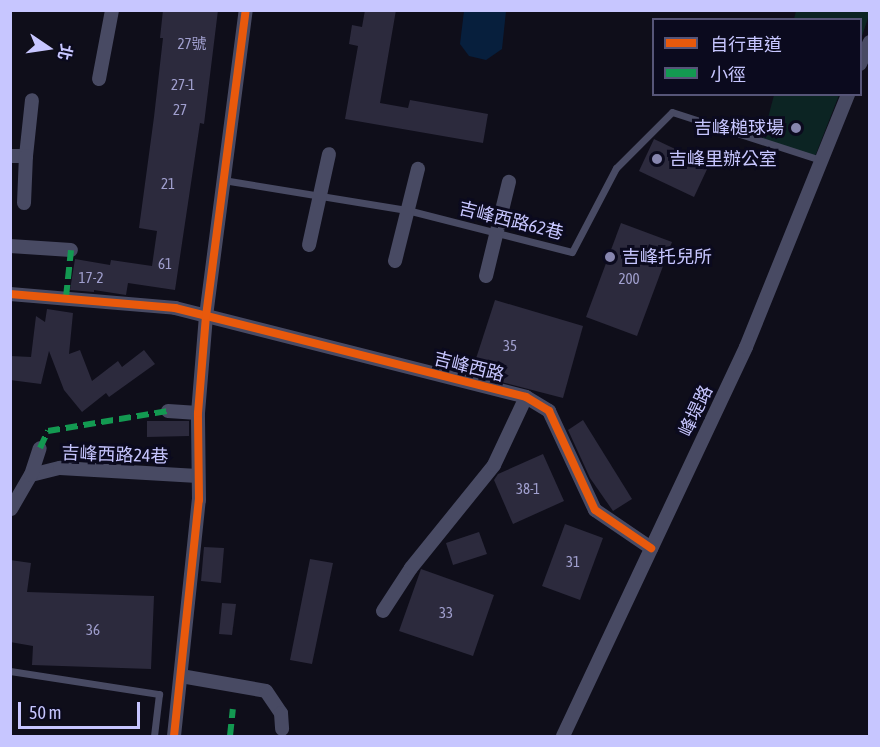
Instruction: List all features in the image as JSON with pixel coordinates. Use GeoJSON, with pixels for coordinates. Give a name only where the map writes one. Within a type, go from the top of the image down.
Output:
{"type":"FeatureCollection","features":[{"type":"Feature","properties":{"kind":"street"},"geometry":{"type":"LineString","coordinates":[[99,79],[112,10]]}},
{"type":"Feature","properties":{"kind":"street"},"geometry":{"type":"LineString","coordinates":[[174,736],[199,500],[198,413],[206,316],[246,10]]}},
{"type":"Feature","properties":{"kind":"street"},"geometry":{"type":"LineString","coordinates":[[862,62],[870,42]]}},
{"type":"Feature","properties":{"kind":"street","name":"峰堤路"},"geometry":{"type":"LineString","coordinates":[[563,736],[746,347],[847,96]]}},
{"type":"Feature","properties":{"kind":"street"},"geometry":{"type":"LineString","coordinates":[[24,203],[32,100]]}},
{"type":"Feature","properties":{"kind":"street"},"geometry":{"type":"LineString","coordinates":[[309,245],[329,154]]}},
{"type":"Feature","properties":{"kind":"street"},"geometry":{"type":"LineString","coordinates":[[10,156],[26,156]]}},
{"type":"Feature","properties":{"kind":"street"},"geometry":{"type":"LineString","coordinates":[[395,261],[418,169]]}},
{"type":"Feature","properties":{"kind":"street"},"geometry":{"type":"LineString","coordinates":[[486,276],[499,233],[509,182]]}},
{"type":"Feature","properties":{"kind":"street"},"geometry":{"type":"LineString","coordinates":[[10,246],[71,250]]}},
{"type":"Feature","properties":{"kind":"street","name":"吉峰西路"},"geometry":{"type":"LineString","coordinates":[[10,294],[175,308],[526,397],[549,411],[595,510],[651,548]]}},
{"type":"Feature","properties":{"kind":"street","name":"吉峰西路"},"geometry":{"type":"LineString","coordinates":[[383,611],[411,568],[494,465],[526,397]]}},
{"type":"Feature","properties":{"kind":"street"},"geometry":{"type":"LineString","coordinates":[[168,411],[198,413]]}},
{"type":"Feature","properties":{"kind":"street"},"geometry":{"type":"LineString","coordinates":[[11,509],[31,475],[40,448]]}},
{"type":"Feature","properties":{"kind":"street","name":"吉峰西路24巷"},"geometry":{"type":"LineString","coordinates":[[31,475],[60,468],[198,476]]}},
{"type":"Feature","properties":{"kind":"street"},"geometry":{"type":"LineString","coordinates":[[181,676],[266,691],[281,713],[282,729]]}},
{"type":"Feature","properties":{"kind":"lane","name":"吉峰西路62巷"},"geometry":{"type":"LineString","coordinates":[[223,180],[407,210],[572,252],[616,168],[672,112],[821,160]]}},
{"type":"Feature","properties":{"kind":"lane"},"geometry":{"type":"LineString","coordinates":[[10,671],[159,694],[154,736]]}},
{"type":"Feature","properties":{"kind":"green space"},"geometry":{"type":"Polygon","coordinates":[[[796,11],[869,11],[862,36],[862,18],[794,18],[796,11]]]}},
{"type":"Feature","properties":{"kind":"green space","name":"吉峰槌球場"},"geometry":{"type":"Polygon","coordinates":[[[774,96],[839,96],[814,159],[762,141],[774,96]]]}},
{"type":"Feature","properties":{"kind":"water"},"geometry":{"type":"Polygon","coordinates":[[[464,11],[506,11],[502,49],[486,60],[469,56],[460,44],[464,11]]]}},
{"type":"Feature","properties":{"kind":"building"},"geometry":{"type":"Polygon","coordinates":[[[163,10],[218,10],[204,124],[200,123],[175,290],[128,283],[126,295],[94,290],[94,292],[70,290],[75,259],[110,265],[111,260],[152,266],[157,231],[139,228],[163,38],[160,38],[163,10]]]}},
{"type":"Feature","properties":{"kind":"building"},"geometry":{"type":"Polygon","coordinates":[[[365,10],[396,10],[380,103],[408,108],[410,100],[488,114],[483,143],[345,119],[358,46],[349,44],[352,25],[362,27],[365,10]]]}},
{"type":"Feature","properties":{"kind":"building"},"geometry":{"type":"Polygon","coordinates":[[[654,139],[709,165],[694,197],[639,171],[654,139]]]}},
{"type":"Feature","properties":{"kind":"building"},"geometry":{"type":"Polygon","coordinates":[[[621,223],[672,242],[637,336],[586,317],[621,223]]]}},
{"type":"Feature","properties":{"kind":"building"},"geometry":{"type":"Polygon","coordinates":[[[495,300],[583,326],[563,398],[471,374],[495,300]]]}},
{"type":"Feature","properties":{"kind":"building"},"geometry":{"type":"Polygon","coordinates":[[[47,309],[73,313],[69,354],[80,350],[92,381],[118,361],[122,367],[144,350],[155,364],[109,397],[106,393],[82,412],[64,390],[49,351],[41,384],[10,380],[10,356],[31,357],[36,316],[45,322],[47,309]]]}},
{"type":"Feature","properties":{"kind":"building"},"geometry":{"type":"Polygon","coordinates":[[[583,420],[632,499],[613,511],[590,478],[568,430],[583,420]]]}},
{"type":"Feature","properties":{"kind":"building"},"geometry":{"type":"Polygon","coordinates":[[[147,421],[189,421],[189,436],[147,437],[147,421]]]}},
{"type":"Feature","properties":{"kind":"building"},"geometry":{"type":"Polygon","coordinates":[[[543,454],[564,501],[513,524],[494,480],[498,474],[543,454]]]}},
{"type":"Feature","properties":{"kind":"building"},"geometry":{"type":"Polygon","coordinates":[[[565,524],[603,538],[580,600],[542,586],[565,524]]]}},
{"type":"Feature","properties":{"kind":"building"},"geometry":{"type":"Polygon","coordinates":[[[479,532],[487,554],[453,565],[446,543],[479,532]]]}},
{"type":"Feature","properties":{"kind":"building"},"geometry":{"type":"Polygon","coordinates":[[[204,547],[224,548],[221,583],[201,581],[204,547]]]}},
{"type":"Feature","properties":{"kind":"building"},"geometry":{"type":"Polygon","coordinates":[[[310,559],[333,563],[312,664],[290,660],[310,559]]]}},
{"type":"Feature","properties":{"kind":"building"},"geometry":{"type":"Polygon","coordinates":[[[10,560],[31,563],[27,592],[154,596],[151,669],[32,665],[33,646],[10,642],[10,560]]]}},
{"type":"Feature","properties":{"kind":"building"},"geometry":{"type":"Polygon","coordinates":[[[421,569],[494,595],[473,656],[399,631],[421,569]]]}},
{"type":"Feature","properties":{"kind":"building"},"geometry":{"type":"Polygon","coordinates":[[[222,603],[236,604],[232,635],[219,634],[222,603]]]}},
{"type":"Feature","properties":{"kind":"marked path"},"geometry":{"type":"LineString","coordinates":[[66,297],[71,250]]}},
{"type":"Feature","properties":{"kind":"marked path"},"geometry":{"type":"LineString","coordinates":[[40,448],[48,431],[168,411]]}},
{"type":"Feature","properties":{"kind":"marked path"},"geometry":{"type":"LineString","coordinates":[[230,736],[233,709]]}},
{"type":"Feature","properties":{"kind":"cycle path"},"geometry":{"type":"LineString","coordinates":[[174,736],[199,500],[198,413],[206,316],[246,10]]}},
{"type":"Feature","properties":{"kind":"cycle path"},"geometry":{"type":"LineString","coordinates":[[10,294],[175,308],[526,397],[549,411],[595,510],[651,548]]}},
{"type":"Feature","properties":{"kind":"place","name":"吉峰槌球場"},"geometry":{"type":"Point","coordinates":[796,128]}},
{"type":"Feature","properties":{"kind":"place","name":"吉峰里辦公室"},"geometry":{"type":"Point","coordinates":[657,159]}},
{"type":"Feature","properties":{"kind":"place","name":"吉峰托兒所"},"geometry":{"type":"Point","coordinates":[610,257]}}]}
